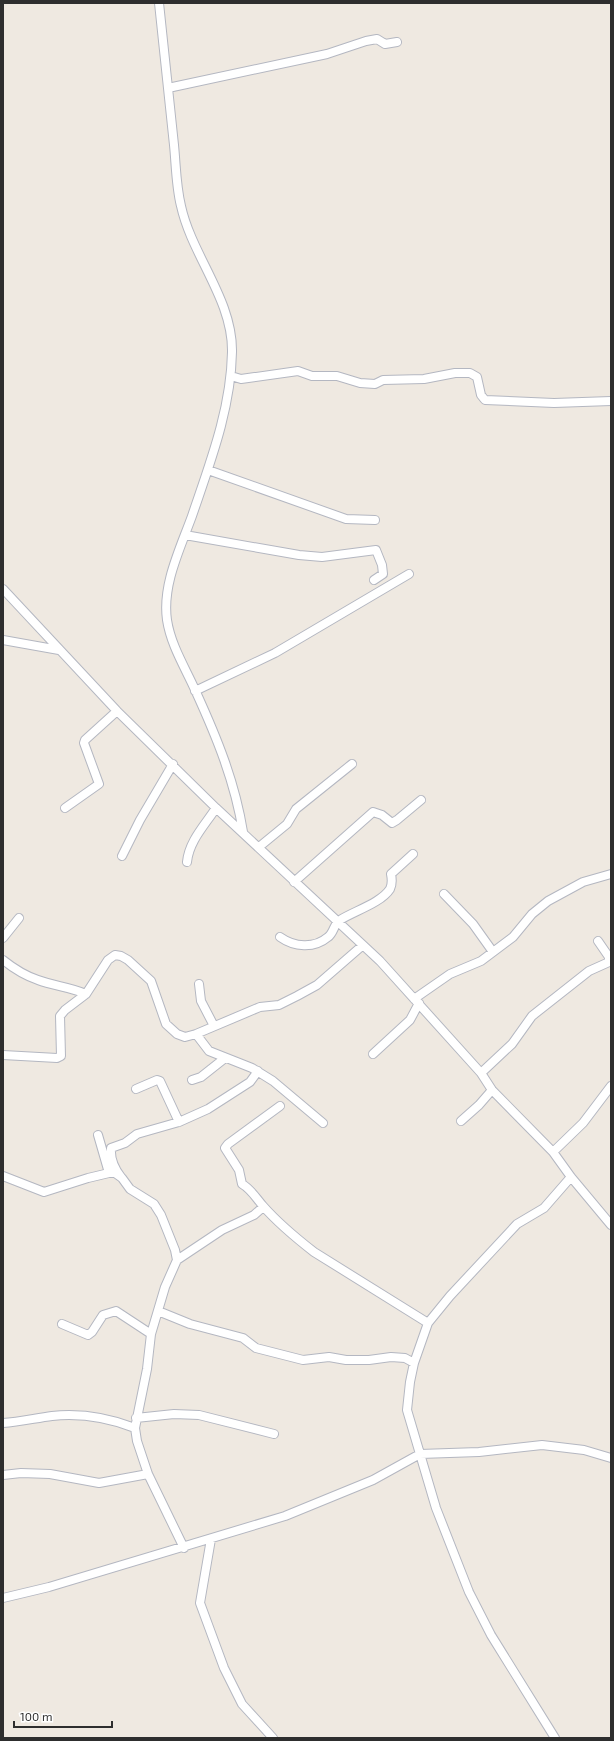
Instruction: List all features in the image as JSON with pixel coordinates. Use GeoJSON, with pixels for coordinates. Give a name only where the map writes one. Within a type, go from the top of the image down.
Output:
{"type":"FeatureCollection","features":[{"type":"Feature","properties":{"kind":"street"},"geometry":{"type":"LineString","coordinates":[[159,3],[181,208],[220,301],[230,331],[231,376],[227,402],[208,470],[185,535],[167,593],[167,620],[172,642],[226,761],[238,801],[243,832]]}},
{"type":"Feature","properties":{"kind":"street"},"geometry":{"type":"LineString","coordinates":[[168,88],[327,54],[366,41],[377,39],[385,44],[397,42]]}},
{"type":"Feature","properties":{"kind":"street"},"geometry":{"type":"LineString","coordinates":[[231,376],[241,379],[298,372],[312,376],[337,376],[360,383],[375,384],[383,380],[424,379],[455,373],[470,373],[477,377],[481,395],[485,400],[554,403],[611,401]]}},
{"type":"Feature","properties":{"kind":"street"},"geometry":{"type":"LineString","coordinates":[[208,470],[346,519],[374,520]]}},
{"type":"Feature","properties":{"kind":"street"},"geometry":{"type":"LineString","coordinates":[[185,535],[231,544],[315,556],[376,550],[382,565],[382,574],[374,580]]}},
{"type":"Feature","properties":{"kind":"street"},"geometry":{"type":"LineString","coordinates":[[195,690],[275,653],[409,574]]}},
{"type":"Feature","properties":{"kind":"street"},"geometry":{"type":"LineString","coordinates":[[3,589],[117,711],[173,764],[216,808],[259,847],[294,882],[338,921],[416,1001],[481,1073],[492,1090],[553,1152],[571,1177],[611,1225]]}},
{"type":"Feature","properties":{"kind":"street"},"geometry":{"type":"LineString","coordinates":[[3,640],[59,650]]}},
{"type":"Feature","properties":{"kind":"street"},"geometry":{"type":"LineString","coordinates":[[65,808],[99,784],[84,743],[85,740],[117,711]]}},
{"type":"Feature","properties":{"kind":"street"},"geometry":{"type":"LineString","coordinates":[[122,856],[140,820],[173,764]]}},
{"type":"Feature","properties":{"kind":"street"},"geometry":{"type":"LineString","coordinates":[[259,847],[287,824],[296,809],[352,764]]}},
{"type":"Feature","properties":{"kind":"street"},"geometry":{"type":"LineString","coordinates":[[294,882],[373,812],[382,815],[392,823],[421,800]]}},
{"type":"Feature","properties":{"kind":"street"},"geometry":{"type":"LineString","coordinates":[[187,862],[194,839],[216,808]]}},
{"type":"Feature","properties":{"kind":"street"},"geometry":{"type":"LineString","coordinates":[[280,937],[291,944],[313,944],[329,937],[338,921],[380,898],[390,890],[392,884],[391,874],[413,854]]}},
{"type":"Feature","properties":{"kind":"street"},"geometry":{"type":"LineString","coordinates":[[372,1054],[410,1020],[416,1001],[450,974],[481,961],[513,937],[532,914],[548,901],[583,882],[611,874]]}},
{"type":"Feature","properties":{"kind":"street"},"geometry":{"type":"LineString","coordinates":[[444,894],[473,924],[493,952]]}},
{"type":"Feature","properties":{"kind":"street"},"geometry":{"type":"LineString","coordinates":[[3,938],[19,918]]}},
{"type":"Feature","properties":{"kind":"street"},"geometry":{"type":"LineString","coordinates":[[481,1073],[512,1044],[532,1016],[590,971],[609,962],[609,957],[598,941]]}},
{"type":"Feature","properties":{"kind":"street"},"geometry":{"type":"LineString","coordinates":[[3,1055],[56,1058],[61,1056],[60,1016],[65,1010],[86,994],[108,960],[115,955],[121,956],[151,981],[166,1024],[177,1034],[185,1037],[196,1034],[260,1007],[279,1005],[297,996],[317,985],[363,946]]}},
{"type":"Feature","properties":{"kind":"street"},"geometry":{"type":"LineString","coordinates":[[3,960],[10,966],[38,980],[64,985],[86,994]]}},
{"type":"Feature","properties":{"kind":"street"},"geometry":{"type":"LineString","coordinates":[[198,984],[201,1001],[214,1026]]}},
{"type":"Feature","properties":{"kind":"street"},"geometry":{"type":"LineString","coordinates":[[196,1034],[209,1051],[258,1071],[273,1080],[323,1123]]}},
{"type":"Feature","properties":{"kind":"street"},"geometry":{"type":"LineString","coordinates":[[192,1080],[201,1076],[225,1058]]}},
{"type":"Feature","properties":{"kind":"street"},"geometry":{"type":"LineString","coordinates":[[184,1548],[148,1474],[137,1441],[135,1428],[147,1369],[151,1334],[176,1260],[175,1250],[161,1215],[154,1204],[130,1189],[114,1168],[110,1153],[111,1148],[125,1143],[137,1134],[179,1122],[208,1109],[236,1093],[250,1082],[258,1071]]}},
{"type":"Feature","properties":{"kind":"street"},"geometry":{"type":"LineString","coordinates":[[136,1089],[157,1080],[160,1081],[179,1122]]}},
{"type":"Feature","properties":{"kind":"street"},"geometry":{"type":"LineString","coordinates":[[553,1152],[583,1123],[611,1086]]}},
{"type":"Feature","properties":{"kind":"street"},"geometry":{"type":"LineString","coordinates":[[461,1121],[479,1105],[492,1090]]}},
{"type":"Feature","properties":{"kind":"street"},"geometry":{"type":"LineString","coordinates":[[280,1106],[228,1144],[226,1148],[239,1170],[242,1184],[248,1187],[263,1207],[296,1239],[314,1252],[428,1323]]}},
{"type":"Feature","properties":{"kind":"street"},"geometry":{"type":"LineString","coordinates":[[98,1136],[109,1173]]}},
{"type":"Feature","properties":{"kind":"street"},"geometry":{"type":"LineString","coordinates":[[3,1176],[44,1192],[109,1173],[117,1174],[122,1178]]}},
{"type":"Feature","properties":{"kind":"street"},"geometry":{"type":"LineString","coordinates":[[555,1738],[491,1635],[469,1592],[436,1508],[406,1410],[414,1363],[428,1323],[450,1296],[518,1224],[544,1208],[571,1177]]}},
{"type":"Feature","properties":{"kind":"street"},"geometry":{"type":"LineString","coordinates":[[176,1260],[222,1230],[254,1215],[263,1207]]}},
{"type":"Feature","properties":{"kind":"street"},"geometry":{"type":"LineString","coordinates":[[62,1324],[88,1336],[103,1315],[116,1311],[151,1334]]}},
{"type":"Feature","properties":{"kind":"street"},"geometry":{"type":"LineString","coordinates":[[158,1311],[190,1324],[243,1338],[256,1348],[303,1360],[329,1357],[346,1360],[369,1360],[391,1357],[405,1358],[414,1363]]}},
{"type":"Feature","properties":{"kind":"street"},"geometry":{"type":"LineString","coordinates":[[136,1418],[174,1414],[198,1415],[274,1434]]}},
{"type":"Feature","properties":{"kind":"street"},"geometry":{"type":"LineString","coordinates":[[3,1423],[53,1416],[80,1417],[110,1419],[135,1428]]}},
{"type":"Feature","properties":{"kind":"street"},"geometry":{"type":"LineString","coordinates":[[3,1598],[49,1587],[184,1548],[284,1516],[373,1480],[420,1454],[478,1452],[542,1446],[584,1450],[611,1458]]}},
{"type":"Feature","properties":{"kind":"street"},"geometry":{"type":"LineString","coordinates":[[3,1475],[20,1473],[50,1474],[100,1483],[148,1474]]}},
{"type":"Feature","properties":{"kind":"street"},"geometry":{"type":"LineString","coordinates":[[211,1539],[200,1603],[224,1668],[242,1704],[273,1738]]}}]}
